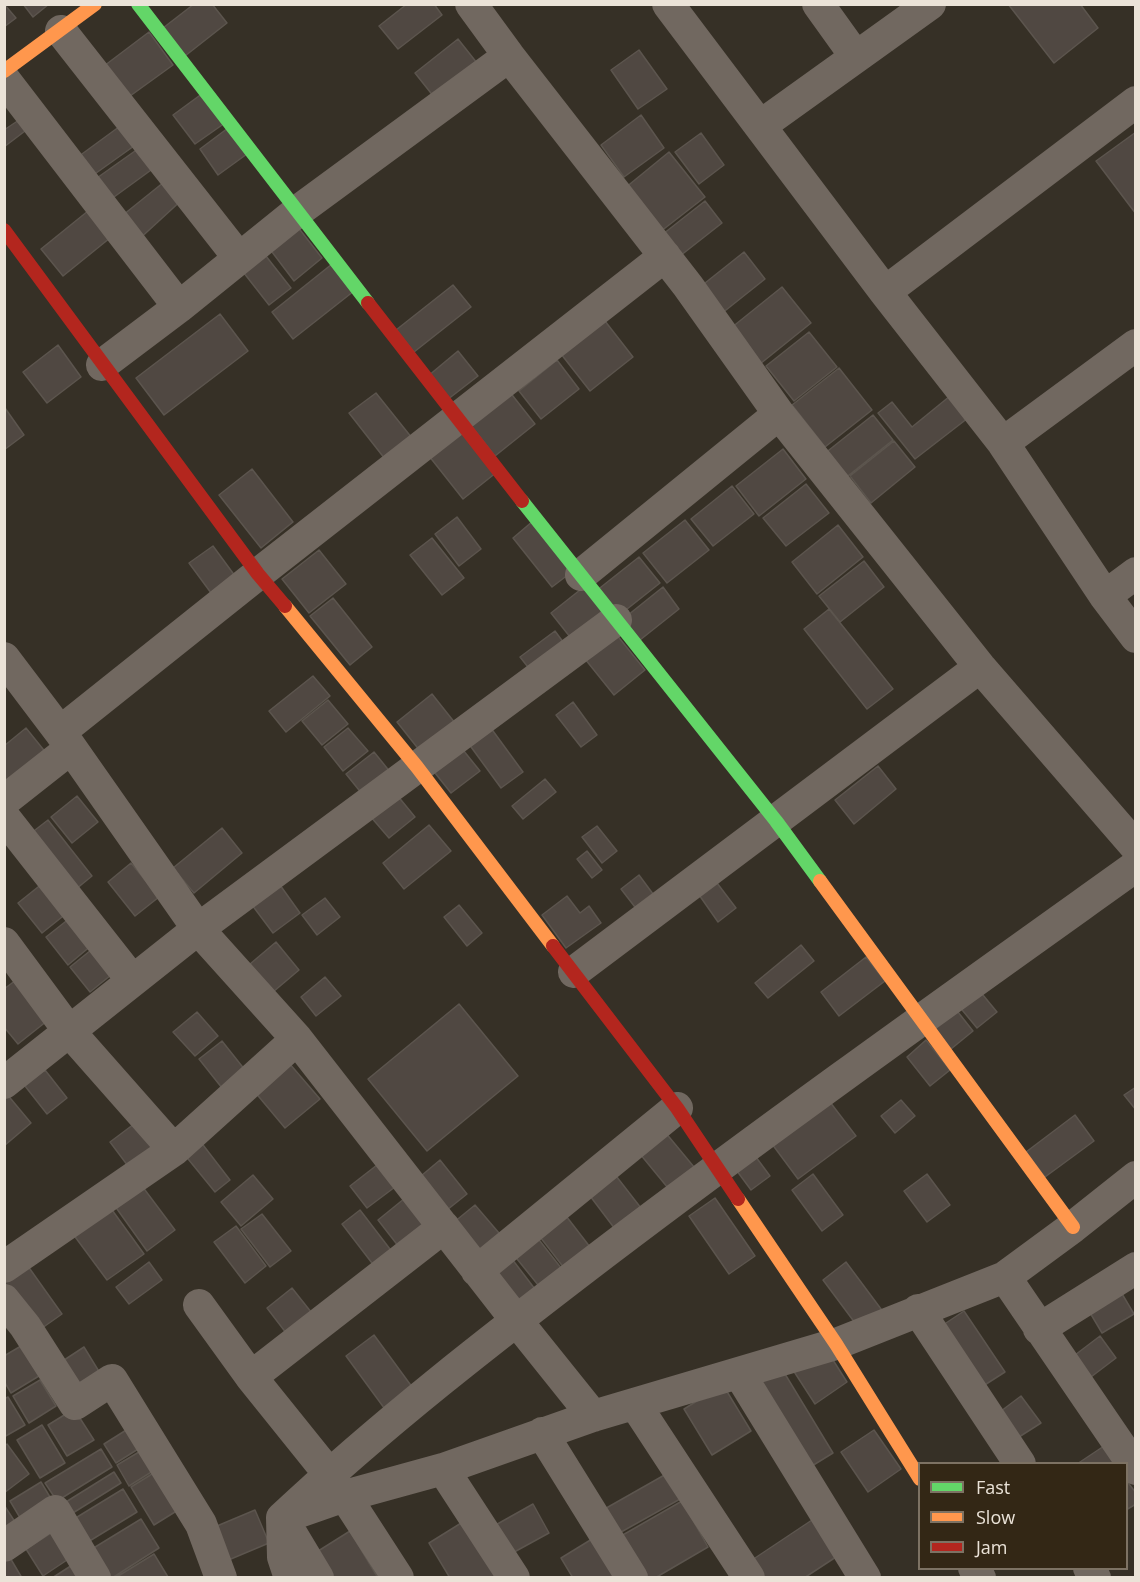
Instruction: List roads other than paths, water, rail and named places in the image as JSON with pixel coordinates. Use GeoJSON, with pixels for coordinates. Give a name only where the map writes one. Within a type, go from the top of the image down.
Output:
{"type":"FeatureCollection","features":[{"type":"Feature","properties":{"kind":"street"},"geometry":{"type":"LineString","coordinates":[[4,71],[95,4]]}},
{"type":"Feature","properties":{"kind":"street"},"geometry":{"type":"LineString","coordinates":[[138,4],[457,418],[776,821],[1073,1227]]}},
{"type":"Feature","properties":{"kind":"street"},"geometry":{"type":"LineString","coordinates":[[471,4],[665,256],[779,414],[980,667],[1136,847]]}},
{"type":"Feature","properties":{"kind":"street"},"geometry":{"type":"LineString","coordinates":[[668,4],[885,292],[1003,443],[1105,596],[1136,637]]}},
{"type":"Feature","properties":{"kind":"street"},"geometry":{"type":"LineString","coordinates":[[818,4],[856,57]]}},
{"type":"Feature","properties":{"kind":"street"},"geometry":{"type":"LineString","coordinates":[[759,126],[930,4]]}},
{"type":"Feature","properties":{"kind":"street"},"geometry":{"type":"LineString","coordinates":[[61,31],[239,258]]}},
{"type":"Feature","properties":{"kind":"street"},"geometry":{"type":"LineString","coordinates":[[102,365],[179,307],[298,211],[509,56]]}},
{"type":"Feature","properties":{"kind":"street"},"geometry":{"type":"LineString","coordinates":[[4,79],[179,307]]}},
{"type":"Feature","properties":{"kind":"street"},"geometry":{"type":"LineString","coordinates":[[885,292],[1136,102]]}},
{"type":"Feature","properties":{"kind":"street"},"geometry":{"type":"LineString","coordinates":[[4,230],[258,574],[417,767],[677,1108],[836,1344],[918,1476]]}},
{"type":"Feature","properties":{"kind":"street"},"geometry":{"type":"LineString","coordinates":[[4,801],[65,740],[258,574],[665,256]]}},
{"type":"Feature","properties":{"kind":"street"},"geometry":{"type":"LineString","coordinates":[[1003,443],[1136,345]]}},
{"type":"Feature","properties":{"kind":"street"},"geometry":{"type":"LineString","coordinates":[[581,575],[779,414]]}},
{"type":"Feature","properties":{"kind":"street"},"geometry":{"type":"LineString","coordinates":[[1105,596],[1136,573]]}},
{"type":"Feature","properties":{"kind":"street"},"geometry":{"type":"LineString","coordinates":[[4,1083],[198,929],[616,620]]}},
{"type":"Feature","properties":{"kind":"street"},"geometry":{"type":"LineString","coordinates":[[4,658],[65,740],[198,929],[297,1039],[593,1416]]}},
{"type":"Feature","properties":{"kind":"street"},"geometry":{"type":"LineString","coordinates":[[573,972],[980,667]]}},
{"type":"Feature","properties":{"kind":"street"},"geometry":{"type":"LineString","coordinates":[[4,817],[132,980]]}},
{"type":"Feature","properties":{"kind":"street"},"geometry":{"type":"LineString","coordinates":[[282,1518],[337,1485],[516,1320],[717,1167],[1136,866]]}},
{"type":"Feature","properties":{"kind":"street"},"geometry":{"type":"LineString","coordinates":[[4,944],[69,1031],[174,1150]]}},
{"type":"Feature","properties":{"kind":"street"},"geometry":{"type":"LineString","coordinates":[[4,1267],[174,1150],[297,1039]]}},
{"type":"Feature","properties":{"kind":"street"},"geometry":{"type":"LineString","coordinates":[[477,1271],[677,1108]]}},
{"type":"Feature","properties":{"kind":"street"},"geometry":{"type":"LineString","coordinates":[[337,1485],[443,1469],[593,1416],[836,1344],[1005,1277],[1136,1177]]}},
{"type":"Feature","properties":{"kind":"street"},"geometry":{"type":"LineString","coordinates":[[251,1377],[444,1227]]}},
{"type":"Feature","properties":{"kind":"street"},"geometry":{"type":"LineString","coordinates":[[1005,1277],[1136,1469]]}},
{"type":"Feature","properties":{"kind":"street"},"geometry":{"type":"LineString","coordinates":[[1039,1329],[1132,1278]]}},
{"type":"Feature","properties":{"kind":"street"},"geometry":{"type":"LineString","coordinates":[[4,1300],[15,1334],[75,1404],[112,1380],[201,1524],[221,1578]]}},
{"type":"Feature","properties":{"kind":"street"},"geometry":{"type":"LineString","coordinates":[[199,1305],[251,1377],[337,1485],[398,1578]]}},
{"type":"Feature","properties":{"kind":"street"},"geometry":{"type":"LineString","coordinates":[[918,1310],[1019,1462]]}},
{"type":"Feature","properties":{"kind":"street"},"geometry":{"type":"LineString","coordinates":[[739,1372],[866,1578]]}},
{"type":"Feature","properties":{"kind":"street"},"geometry":{"type":"LineString","coordinates":[[635,1404],[749,1578]]}},
{"type":"Feature","properties":{"kind":"street"},"geometry":{"type":"LineString","coordinates":[[542,1433],[632,1578]]}},
{"type":"Feature","properties":{"kind":"street"},"geometry":{"type":"LineString","coordinates":[[443,1469],[514,1578]]}},
{"type":"Feature","properties":{"kind":"street"},"geometry":{"type":"LineString","coordinates":[[4,1546],[55,1511],[95,1578]]}},
{"type":"Feature","properties":{"kind":"street"},"geometry":{"type":"LineString","coordinates":[[282,1518],[283,1557],[290,1578]]}},
{"type":"Feature","properties":{"kind":"street"},"geometry":{"type":"LineString","coordinates":[[282,1518],[318,1578]]}}]}
